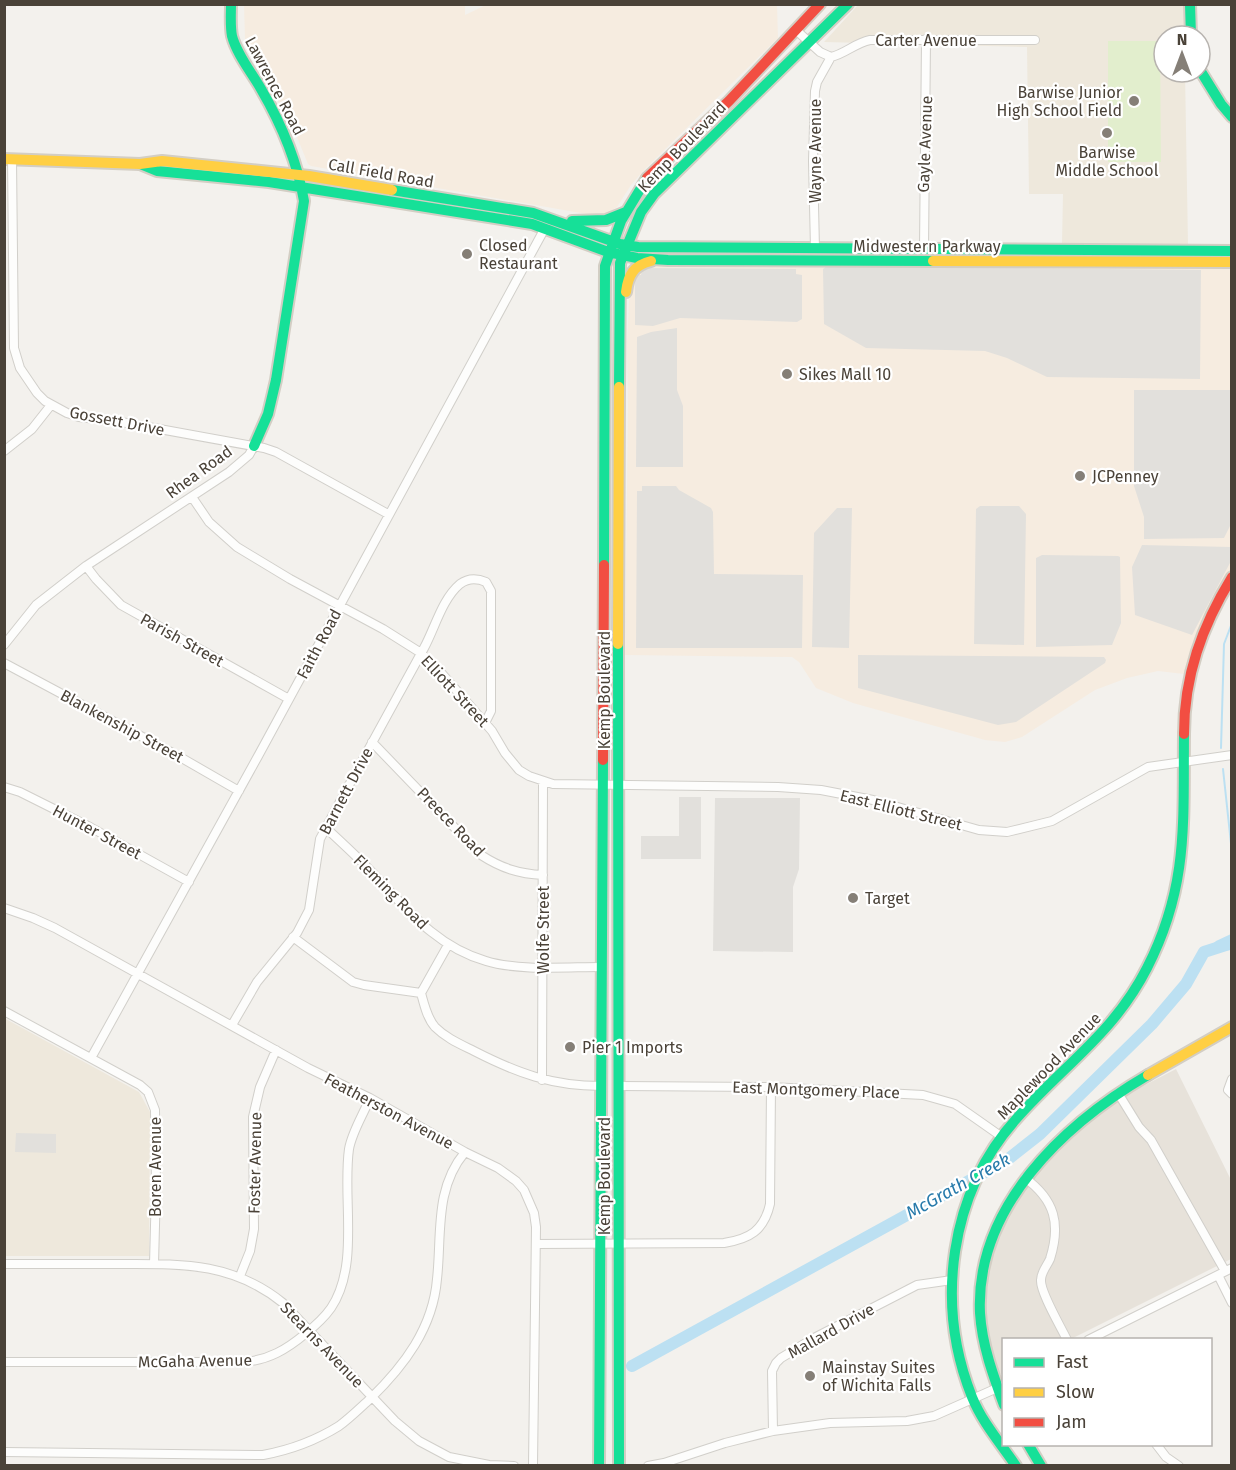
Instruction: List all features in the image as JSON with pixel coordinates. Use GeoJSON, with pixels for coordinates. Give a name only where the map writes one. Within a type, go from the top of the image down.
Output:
{"type":"FeatureCollection","features":[{"type":"Feature","properties":{"kind":"main road","name":"Lawrence Road"},"geometry":{"type":"LineString","coordinates":[[231,4],[232,36],[284,132],[301,180]]}},
{"type":"Feature","properties":{"kind":"main road","name":"Kemp Boulevard"},"geometry":{"type":"LineString","coordinates":[[599,1466],[605,266],[610,247],[626,212],[646,179],[729,100],[820,4]]}},
{"type":"Feature","properties":{"kind":"main road","name":"Kemp Boulevard"},"geometry":{"type":"LineString","coordinates":[[619,1466],[620,263],[641,212],[654,194],[848,4]]}},
{"type":"Feature","properties":{"kind":"main road"},"geometry":{"type":"LineString","coordinates":[[1190,4],[1191,24]]}},
{"type":"Feature","properties":{"kind":"main road"},"geometry":{"type":"LineString","coordinates":[[1208,84],[1232,117]]}},
{"type":"Feature","properties":{"kind":"main road","name":"Call Field Road"},"geometry":{"type":"LineString","coordinates":[[8,159],[140,164],[162,161],[301,180],[451,206],[532,224],[610,247]]}},
{"type":"Feature","properties":{"kind":"main road","name":"Rhea Road"},"geometry":{"type":"LineString","coordinates":[[254,446],[269,413],[277,377],[304,201],[301,180]]}},
{"type":"Feature","properties":{"kind":"main road","name":"Call Field Road"},"geometry":{"type":"LineString","coordinates":[[451,206],[533,213],[558,221],[610,247]]}},
{"type":"Feature","properties":{"kind":"main road"},"geometry":{"type":"LineString","coordinates":[[558,221],[603,222],[615,219],[626,212]]}},
{"type":"Feature","properties":{"kind":"main road"},"geometry":{"type":"LineString","coordinates":[[610,247],[624,251]]}},
{"type":"Feature","properties":{"kind":"main road","name":"Midwestern Parkway"},"geometry":{"type":"LineString","coordinates":[[624,251],[664,248],[815,249],[924,255]]}},
{"type":"Feature","properties":{"kind":"main road","name":"Midwestern Parkway"},"geometry":{"type":"LineString","coordinates":[[624,251],[668,260],[981,255],[1144,256],[1232,262]]}},
{"type":"Feature","properties":{"kind":"main road","name":"Midwestern Parkway"},"geometry":{"type":"LineString","coordinates":[[1144,256],[1232,251]]}},
{"type":"Feature","properties":{"kind":"main road"},"geometry":{"type":"LineString","coordinates":[[620,319],[626,304],[627,281],[632,272],[640,264],[668,260]]}},
{"type":"Feature","properties":{"kind":"main road","name":"Maplewood Avenue"},"geometry":{"type":"LineString","coordinates":[[1002,1445],[974,1400],[962,1369],[955,1335],[952,1280],[961,1224],[985,1164],[1014,1120],[1090,1047],[1129,1000],[1152,961],[1170,915],[1180,874],[1185,828],[1185,699],[1190,673],[1209,618],[1232,577]]}},
{"type":"Feature","properties":{"kind":"main road"},"geometry":{"type":"LineString","coordinates":[[601,967],[619,966]]}},
{"type":"Feature","properties":{"kind":"main road"},"geometry":{"type":"LineString","coordinates":[[1000,1387],[983,1346],[979,1310],[980,1294],[984,1261],[1000,1218],[1025,1178],[1054,1146],[1118,1093],[1232,1027]]}},
{"type":"Feature","properties":{"kind":"main road"},"geometry":{"type":"LineString","coordinates":[[601,1086],[619,1086]]}},
{"type":"Feature","properties":{"kind":"main road","name":"Maplewood Avenue"},"geometry":{"type":"LineString","coordinates":[[1002,1446],[1016,1466]]}},
{"type":"Feature","properties":{"kind":"main road"},"geometry":{"type":"LineString","coordinates":[[1029,1446],[1041,1466]]}},
{"type":"Feature","properties":{"kind":"street"},"geometry":{"type":"LineString","coordinates":[[796,30],[820,52],[831,57]]}},
{"type":"Feature","properties":{"kind":"street","name":"Gayle Avenue"},"geometry":{"type":"LineString","coordinates":[[924,255],[926,39]]}},
{"type":"Feature","properties":{"kind":"street","name":"Carter Avenue"},"geometry":{"type":"LineString","coordinates":[[831,57],[857,43],[870,40],[1035,40]]}},
{"type":"Feature","properties":{"kind":"street","name":"Wayne Avenue"},"geometry":{"type":"LineString","coordinates":[[815,249],[813,161],[815,91],[821,74],[831,57]]}},
{"type":"Feature","properties":{"kind":"street","name":"Gossett Drive"},"geometry":{"type":"LineString","coordinates":[[8,159],[14,348],[24,376],[37,393],[51,405],[79,417],[121,422],[276,452],[388,514]]}},
{"type":"Feature","properties":{"kind":"street","name":"Faith Road"},"geometry":{"type":"LineString","coordinates":[[91,1058],[239,791],[544,228]]}},
{"type":"Feature","properties":{"kind":"street"},"geometry":{"type":"LineString","coordinates":[[4,451],[32,429],[51,405]]}},
{"type":"Feature","properties":{"kind":"street","name":"Rhea Road"},"geometry":{"type":"LineString","coordinates":[[4,645],[36,605],[86,566],[229,472],[249,455],[254,446]]}},
{"type":"Feature","properties":{"kind":"street","name":"Elliott Street"},"geometry":{"type":"LineString","coordinates":[[192,497],[209,522],[237,547],[383,629],[421,653],[485,723],[519,770],[529,776],[553,783],[602,785]]}},
{"type":"Feature","properties":{"kind":"street","name":"Parish Street"},"geometry":{"type":"LineString","coordinates":[[86,566],[121,605],[289,699]]}},
{"type":"Feature","properties":{"kind":"street","name":"Barnett Drive"},"geometry":{"type":"LineString","coordinates":[[232,1025],[257,982],[302,924],[312,902],[317,850],[326,828],[448,599],[467,580],[476,579],[489,585],[492,596],[491,711],[485,723]]}},
{"type":"Feature","properties":{"kind":"street","name":"Blankenship Street"},"geometry":{"type":"LineString","coordinates":[[4,663],[239,791]]}},
{"type":"Feature","properties":{"kind":"street","name":"Preece Road"},"geometry":{"type":"LineString","coordinates":[[372,742],[481,855],[496,865],[515,872],[543,875]]}},
{"type":"Feature","properties":{"kind":"street","name":"East Elliott Street"},"geometry":{"type":"LineString","coordinates":[[602,785],[778,787],[820,790],[873,800],[980,830],[1007,831],[1052,821],[1148,766],[1232,755]]}},
{"type":"Feature","properties":{"kind":"street","name":"Wolfe Street"},"geometry":{"type":"LineString","coordinates":[[542,1080],[543,781]]}},
{"type":"Feature","properties":{"kind":"street","name":"Hunter Street"},"geometry":{"type":"LineString","coordinates":[[4,787],[20,792],[90,827],[189,882]]}},
{"type":"Feature","properties":{"kind":"street","name":"Fleming Road"},"geometry":{"type":"LineString","coordinates":[[326,828],[365,864],[413,917],[448,945],[488,962],[542,967],[601,967]]}},
{"type":"Feature","properties":{"kind":"street","name":"Featherston Avenue"},"geometry":{"type":"LineString","coordinates":[[4,908],[55,928],[276,1050],[498,1168],[516,1181],[524,1190],[534,1213],[536,1244],[533,1466]]}},
{"type":"Feature","properties":{"kind":"street"},"geometry":{"type":"LineString","coordinates":[[293,937],[353,982],[364,986],[421,993]]}},
{"type":"Feature","properties":{"kind":"street"},"geometry":{"type":"LineString","coordinates":[[448,945],[421,993],[431,1021],[450,1039],[516,1072],[556,1083],[601,1086]]}},
{"type":"Feature","properties":{"kind":"street","name":"Boren Avenue"},"geometry":{"type":"LineString","coordinates":[[4,1011],[140,1085],[148,1092],[154,1105],[156,1187],[154,1264]]}},
{"type":"Feature","properties":{"kind":"street","name":"Foster Avenue"},"geometry":{"type":"LineString","coordinates":[[240,1276],[250,1251],[254,1229],[253,1117],[260,1087],[276,1050]]}},
{"type":"Feature","properties":{"kind":"street"},"geometry":{"type":"LineString","coordinates":[[1232,1079],[1228,1090],[1232,1094]]}},
{"type":"Feature","properties":{"kind":"street","name":"East Montgomery Place"},"geometry":{"type":"LineString","coordinates":[[619,1086],[771,1087],[932,1097],[955,1104],[1002,1137]]}},
{"type":"Feature","properties":{"kind":"street"},"geometry":{"type":"LineString","coordinates":[[536,1244],[724,1243],[742,1240],[764,1221],[770,1204],[771,1087]]}},
{"type":"Feature","properties":{"kind":"street"},"geometry":{"type":"LineString","coordinates":[[1118,1093],[1139,1127],[1151,1140],[1225,1271],[1232,1303]]}},
{"type":"Feature","properties":{"kind":"street","name":"McGaha Avenue"},"geometry":{"type":"LineString","coordinates":[[4,1362],[252,1361],[279,1352],[309,1330],[332,1306],[343,1281],[347,1250],[349,1150],[370,1098]]}},
{"type":"Feature","properties":{"kind":"street"},"geometry":{"type":"LineString","coordinates":[[4,1452],[263,1455],[290,1449],[340,1425],[372,1397],[409,1356],[421,1335],[437,1280],[438,1226],[442,1200],[458,1160],[465,1152]]}},
{"type":"Feature","properties":{"kind":"street"},"geometry":{"type":"LineString","coordinates":[[1025,1178],[1039,1188],[1053,1214],[1056,1239],[1049,1263],[1041,1278],[1041,1286],[1066,1338]]}},
{"type":"Feature","properties":{"kind":"street","name":"Stearns Avenue"},"geometry":{"type":"LineString","coordinates":[[4,1264],[198,1266],[240,1276],[273,1295],[395,1421],[419,1441],[449,1457],[479,1463],[514,1466]]}},
{"type":"Feature","properties":{"kind":"street"},"geometry":{"type":"LineString","coordinates":[[1092,1338],[1225,1271]]}},
{"type":"Feature","properties":{"kind":"street","name":"Mallard Drive"},"geometry":{"type":"LineString","coordinates":[[773,1431],[772,1371],[781,1358],[814,1338],[917,1285],[952,1280]]}},
{"type":"Feature","properties":{"kind":"street"},"geometry":{"type":"LineString","coordinates":[[648,1466],[773,1431],[830,1423],[922,1419],[946,1412],[1000,1387]]}},
{"type":"Feature","properties":{"kind":"street"},"geometry":{"type":"LineString","coordinates":[[1158,1446],[1166,1457],[1179,1466]]}},
{"type":"Feature","properties":{"kind":"street"},"geometry":{"type":"LineString","coordinates":[[446,1466],[449,1457]]}},
{"type":"Feature","properties":{"kind":"shaded area"},"geometry":{"type":"Polygon","coordinates":[[[465,4],[465,15],[488,4],[777,5],[778,38],[644,170],[617,207],[606,214],[598,216],[308,164],[292,125],[259,69],[245,39],[244,5],[465,4]]]}},
{"type":"Feature","properties":{"kind":"shaded area","name":"Barwise Middle School"},"geometry":{"type":"Polygon","coordinates":[[[858,5],[1184,5],[1184,24],[1152,24],[1152,84],[1185,84],[1188,245],[1062,243],[1063,194],[1029,194],[1027,47],[824,42],[858,5]]]}},
{"type":"Feature","properties":{"kind":"shaded area"},"geometry":{"type":"Polygon","coordinates":[[[837,263],[1231,267],[1231,568],[1211,603],[1184,674],[1158,671],[1127,678],[1095,690],[1022,737],[1005,742],[985,740],[853,703],[816,688],[799,662],[792,657],[625,655],[627,342],[630,281],[637,271],[653,266],[837,263]]]}},
{"type":"Feature","properties":{"kind":"shaded area"},"geometry":{"type":"Polygon","coordinates":[[[827,266],[1201,270],[1200,379],[1047,377],[1007,358],[985,351],[866,348],[824,324],[823,269],[827,266]]]}},
{"type":"Feature","properties":{"kind":"shaded area"},"geometry":{"type":"Polygon","coordinates":[[[642,268],[796,269],[796,274],[802,275],[802,319],[797,322],[680,318],[653,326],[635,325],[635,275],[641,275],[642,268]]]}},
{"type":"Feature","properties":{"kind":"shaded area"},"geometry":{"type":"Polygon","coordinates":[[[677,328],[677,390],[683,406],[683,467],[636,467],[637,337],[651,332],[677,328]]]}},
{"type":"Feature","properties":{"kind":"shaded area"},"geometry":{"type":"Polygon","coordinates":[[[1134,390],[1231,390],[1232,522],[1224,538],[1144,539],[1144,517],[1134,486],[1134,390]]]}},
{"type":"Feature","properties":{"kind":"shaded area"},"geometry":{"type":"Polygon","coordinates":[[[642,486],[676,486],[711,508],[713,512],[714,574],[803,575],[802,648],[636,648],[637,491],[642,491],[642,486]]]}},
{"type":"Feature","properties":{"kind":"shaded area"},"geometry":{"type":"Polygon","coordinates":[[[980,506],[1019,506],[1026,514],[1024,645],[974,644],[976,509],[980,506]]]}},
{"type":"Feature","properties":{"kind":"shaded area"},"geometry":{"type":"Polygon","coordinates":[[[837,508],[852,508],[849,648],[812,647],[814,533],[837,508]]]}},
{"type":"Feature","properties":{"kind":"shaded area"},"geometry":{"type":"Polygon","coordinates":[[[1142,545],[1231,547],[1231,561],[1192,635],[1135,615],[1132,567],[1142,545]]]}},
{"type":"Feature","properties":{"kind":"shaded area"},"geometry":{"type":"Polygon","coordinates":[[[1042,555],[1120,557],[1121,623],[1112,645],[1036,647],[1036,558],[1042,555]]]}},
{"type":"Feature","properties":{"kind":"shaded area"},"geometry":{"type":"Polygon","coordinates":[[[858,655],[1104,657],[1106,660],[1105,663],[1016,722],[998,725],[858,688],[858,655]]]}},
{"type":"Feature","properties":{"kind":"shaded area"},"geometry":{"type":"Polygon","coordinates":[[[679,797],[701,797],[701,859],[641,859],[641,836],[679,836],[679,797]]]}},
{"type":"Feature","properties":{"kind":"shaded area"},"geometry":{"type":"Polygon","coordinates":[[[715,798],[800,798],[799,869],[793,887],[793,952],[713,951],[715,798]]]}},
{"type":"Feature","properties":{"kind":"shaded area"},"geometry":{"type":"Polygon","coordinates":[[[4,1018],[139,1092],[150,1112],[149,1256],[5,1256],[4,1018]]]}},
{"type":"Feature","properties":{"kind":"shaded area"},"geometry":{"type":"Polygon","coordinates":[[[1176,1069],[1231,1180],[1231,1259],[1073,1338],[1002,1338],[1002,1374],[998,1376],[985,1327],[985,1276],[999,1228],[1025,1184],[1055,1149],[1114,1101],[1176,1069]]]}},
{"type":"Feature","properties":{"kind":"shaded area"},"geometry":{"type":"Polygon","coordinates":[[[16,1133],[56,1134],[56,1153],[15,1152],[16,1133]]]}},
{"type":"Feature","properties":{"kind":"green space","name":"Barwise Junior High School Field"},"geometry":{"type":"Polygon","coordinates":[[[1108,41],[1152,41],[1152,84],[1160,84],[1161,162],[1108,162],[1108,41]]]}},
{"type":"Feature","properties":{"kind":"water"},"geometry":{"type":"Polygon","coordinates":[[[1231,934],[1231,950],[1204,952],[1216,941],[1231,934]]]}},
{"type":"Feature","properties":{"kind":"waterway"},"geometry":{"type":"LineString","coordinates":[[1221,748],[1224,644],[1232,623]]}},
{"type":"Feature","properties":{"kind":"waterway"},"geometry":{"type":"LineString","coordinates":[[1223,769],[1232,853]]}},
{"type":"Feature","properties":{"kind":"waterway","name":"McGrath Creek"},"geometry":{"type":"LineString","coordinates":[[632,1366],[1007,1160],[1040,1134],[1152,1024],[1186,984],[1204,952],[1232,943]]}},
{"type":"Feature","properties":{"kind":"traffic: fast"},"geometry":{"type":"LineString","coordinates":[[231,4],[231,28],[234,43],[269,102],[282,129],[293,157],[304,201],[276,380],[268,414],[254,446]]}},
{"type":"Feature","properties":{"kind":"traffic: fast"},"geometry":{"type":"LineString","coordinates":[[619,387],[620,263],[641,212],[654,194],[848,4]]}},
{"type":"Feature","properties":{"kind":"traffic: fast"},"geometry":{"type":"LineString","coordinates":[[1190,4],[1191,24]]}},
{"type":"Feature","properties":{"kind":"traffic: fast"},"geometry":{"type":"LineString","coordinates":[[1209,84],[1232,117]]}},
{"type":"Feature","properties":{"kind":"traffic: fast"},"geometry":{"type":"LineString","coordinates":[[140,164],[157,171],[269,182],[532,224],[608,252],[637,258],[933,261]]}},
{"type":"Feature","properties":{"kind":"traffic: fast"},"geometry":{"type":"LineString","coordinates":[[604,565],[605,266],[621,221],[647,178]]}},
{"type":"Feature","properties":{"kind":"traffic: fast"},"geometry":{"type":"LineString","coordinates":[[392,190],[533,213],[620,244],[638,247],[1232,251]]}},
{"type":"Feature","properties":{"kind":"traffic: fast"},"geometry":{"type":"LineString","coordinates":[[572,221],[606,220],[626,212]]}},
{"type":"Feature","properties":{"kind":"traffic: fast"},"geometry":{"type":"LineString","coordinates":[[618,644],[619,1466]]}},
{"type":"Feature","properties":{"kind":"traffic: fast"},"geometry":{"type":"LineString","coordinates":[[1016,1466],[976,1406],[961,1361],[954,1325],[952,1288],[955,1251],[963,1215],[976,1180],[994,1148],[1017,1118],[1104,1030],[1134,991],[1161,938],[1177,881],[1181,853],[1184,734]]}},
{"type":"Feature","properties":{"kind":"traffic: fast"},"geometry":{"type":"LineString","coordinates":[[599,1466],[603,760]]}},
{"type":"Feature","properties":{"kind":"traffic: fast"},"geometry":{"type":"LineString","coordinates":[[1002,1399],[986,1348],[980,1313],[982,1274],[992,1238],[1009,1204],[1031,1173],[1057,1144],[1116,1095],[1148,1075]]}},
{"type":"Feature","properties":{"kind":"traffic: fast"},"geometry":{"type":"LineString","coordinates":[[1029,1446],[1041,1466]]}},
{"type":"Feature","properties":{"kind":"traffic: slow"},"geometry":{"type":"LineString","coordinates":[[4,159],[140,164],[162,161],[309,176],[392,190]]}},
{"type":"Feature","properties":{"kind":"traffic: slow"},"geometry":{"type":"LineString","coordinates":[[626,292],[628,281],[636,268],[651,261]]}},
{"type":"Feature","properties":{"kind":"traffic: slow"},"geometry":{"type":"LineString","coordinates":[[933,261],[1232,262]]}},
{"type":"Feature","properties":{"kind":"traffic: slow"},"geometry":{"type":"LineString","coordinates":[[618,644],[619,387]]}},
{"type":"Feature","properties":{"kind":"traffic: slow"},"geometry":{"type":"LineString","coordinates":[[1148,1075],[1232,1027]]}},
{"type":"Feature","properties":{"kind":"traffic: jam"},"geometry":{"type":"LineString","coordinates":[[647,178],[729,101],[820,4]]}},
{"type":"Feature","properties":{"kind":"traffic: jam"},"geometry":{"type":"LineString","coordinates":[[603,760],[604,565]]}},
{"type":"Feature","properties":{"kind":"traffic: jam"},"geometry":{"type":"LineString","coordinates":[[1184,734],[1187,692],[1197,652],[1212,614],[1232,577]]}},
{"type":"Feature","properties":{"kind":"place","name":"Barwise Junior High School Field"},"geometry":{"type":"Point","coordinates":[1134,101]}},
{"type":"Feature","properties":{"kind":"place","name":"Barwise Middle School"},"geometry":{"type":"Point","coordinates":[1107,133]}},
{"type":"Feature","properties":{"kind":"place","name":"Closed Restaurant"},"geometry":{"type":"Point","coordinates":[467,254]}},
{"type":"Feature","properties":{"kind":"place","name":"Sikes Mall 10"},"geometry":{"type":"Point","coordinates":[787,374]}},
{"type":"Feature","properties":{"kind":"place","name":"JCPenney"},"geometry":{"type":"Point","coordinates":[1080,476]}},
{"type":"Feature","properties":{"kind":"place","name":"Target"},"geometry":{"type":"Point","coordinates":[853,898]}},
{"type":"Feature","properties":{"kind":"place","name":"Pier 1 Imports"},"geometry":{"type":"Point","coordinates":[570,1047]}},
{"type":"Feature","properties":{"kind":"place","name":"Mainstay Suites of Wichita Falls"},"geometry":{"type":"Point","coordinates":[810,1376]}}]}
